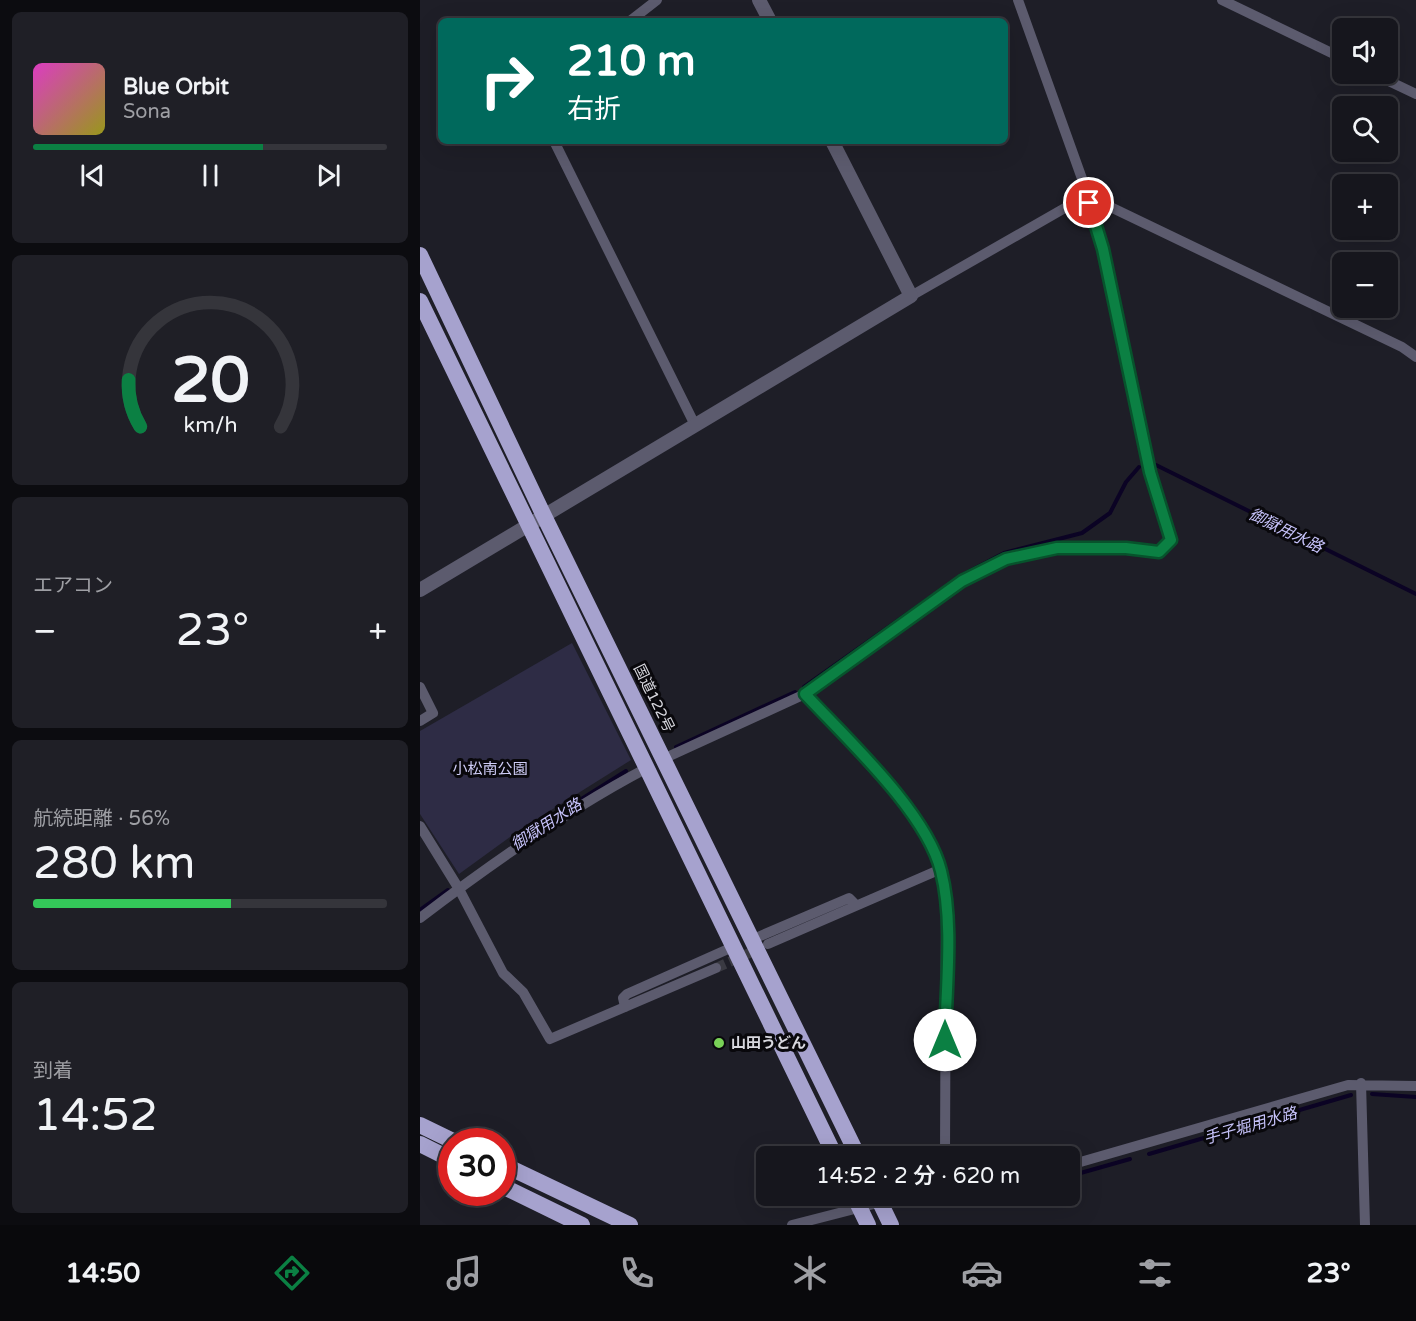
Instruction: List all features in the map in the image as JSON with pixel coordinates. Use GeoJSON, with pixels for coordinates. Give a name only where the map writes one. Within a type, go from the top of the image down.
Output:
{"type":"FeatureCollection","features":[{"type":"Feature","properties":{"kind":"highway","name":"国道122号"},"geometry":{"type":"LineString","coordinates":[[420,255],[663,759],[831,1146]]}},
{"type":"Feature","properties":{"kind":"highway","name":"国道122号"},"geometry":{"type":"LineString","coordinates":[[420,301],[647,768],[853,1146]]}},
{"type":"Feature","properties":{"kind":"highway"},"geometry":{"type":"LineString","coordinates":[[420,1125],[438,1134]]}},
{"type":"Feature","properties":{"kind":"highway"},"geometry":{"type":"LineString","coordinates":[[420,1144],[438,1153]]}},
{"type":"Feature","properties":{"kind":"highway"},"geometry":{"type":"LineString","coordinates":[[516,1171],[630,1225]]}},
{"type":"Feature","properties":{"kind":"highway"},"geometry":{"type":"LineString","coordinates":[[516,1193],[582,1225]]}},
{"type":"Feature","properties":{"kind":"highway"},"geometry":{"type":"LineString","coordinates":[[859,1206],[868,1225]]}},
{"type":"Feature","properties":{"kind":"highway"},"geometry":{"type":"LineString","coordinates":[[882,1206],[891,1225]]}},
{"type":"Feature","properties":{"kind":"street"},"geometry":{"type":"LineString","coordinates":[[634,18],[657,0]]}},
{"type":"Feature","properties":{"kind":"street"},"geometry":{"type":"LineString","coordinates":[[759,0],[768,18]]}},
{"type":"Feature","properties":{"kind":"street"},"geometry":{"type":"LineString","coordinates":[[663,759],[805,694],[962,581],[1006,559],[1057,548],[1126,548],[1159,552],[1171,540],[1150,472],[1103,249],[1085,187],[1018,0]]}},
{"type":"Feature","properties":{"kind":"street"},"geometry":{"type":"LineString","coordinates":[[1222,0],[1332,53]]}},
{"type":"Feature","properties":{"kind":"street"},"geometry":{"type":"LineString","coordinates":[[1395,84],[1416,94]]}},
{"type":"Feature","properties":{"kind":"street"},"geometry":{"type":"LineString","coordinates":[[555,144],[695,426]]}},
{"type":"Feature","properties":{"kind":"street"},"geometry":{"type":"LineString","coordinates":[[834,144],[911,296]]}},
{"type":"Feature","properties":{"kind":"street"},"geometry":{"type":"LineString","coordinates":[[420,590],[543,514],[911,296],[1087,200],[1098,201],[1402,347],[1416,357]]}},
{"type":"Feature","properties":{"kind":"street"},"geometry":{"type":"LineString","coordinates":[[420,687],[433,713],[420,721]]}},
{"type":"Feature","properties":{"kind":"street"},"geometry":{"type":"LineString","coordinates":[[805,694],[914,814],[927,836],[941,869],[946,899],[947,938],[945,1146]]}},
{"type":"Feature","properties":{"kind":"street"},"geometry":{"type":"LineString","coordinates":[[420,918],[567,815],[647,768]]}},
{"type":"Feature","properties":{"kind":"street"},"geometry":{"type":"LineString","coordinates":[[420,826],[459,889],[503,973],[524,992],[550,1039],[716,968]]}},
{"type":"Feature","properties":{"kind":"street"},"geometry":{"type":"LineString","coordinates":[[768,945],[941,869]]}},
{"type":"Feature","properties":{"kind":"street"},"geometry":{"type":"LineString","coordinates":[[625,1006],[623,998],[627,994],[743,943],[849,898],[856,905]]}},
{"type":"Feature","properties":{"kind":"street"},"geometry":{"type":"LineString","coordinates":[[1361,1083],[1365,1225]]}},
{"type":"Feature","properties":{"kind":"street"},"geometry":{"type":"LineString","coordinates":[[1080,1162],[1309,1095],[1361,1083],[1416,1086]]}},
{"type":"Feature","properties":{"kind":"street"},"geometry":{"type":"LineString","coordinates":[[792,1225],[843,1206]]}},
{"type":"Feature","properties":{"kind":"green space","name":"小松南公園"},"geometry":{"type":"Polygon","coordinates":[[[572,643],[631,760],[521,829],[459,874],[420,814],[420,731],[572,643]]]}},
{"type":"Feature","properties":{"kind":"waterway","name":"御獄用水路"},"geometry":{"type":"LineString","coordinates":[[1156,465],[1416,594]]}},
{"type":"Feature","properties":{"kind":"waterway","name":"御獄用水路"},"geometry":{"type":"LineString","coordinates":[[964,574],[1004,553],[1082,533],[1110,513],[1126,482],[1139,467]]}},
{"type":"Feature","properties":{"kind":"waterway","name":"御獄用水路"},"geometry":{"type":"LineString","coordinates":[[804,687],[934,595]]}},
{"type":"Feature","properties":{"kind":"waterway","name":"御獄用水路"},"geometry":{"type":"LineString","coordinates":[[676,747],[795,692]]}},
{"type":"Feature","properties":{"kind":"waterway","name":"御獄用水路"},"geometry":{"type":"LineString","coordinates":[[572,805],[626,771]]}},
{"type":"Feature","properties":{"kind":"waterway","name":"御獄用水路"},"geometry":{"type":"LineString","coordinates":[[420,910],[448,890]]}},
{"type":"Feature","properties":{"kind":"waterway","name":"手子堀用水路"},"geometry":{"type":"LineString","coordinates":[[1372,1094],[1416,1097]]}},
{"type":"Feature","properties":{"kind":"waterway","name":"手子堀用水路"},"geometry":{"type":"LineString","coordinates":[[1149,1154],[1351,1095]]}},
{"type":"Feature","properties":{"kind":"waterway","name":"手子堀用水路"},"geometry":{"type":"LineString","coordinates":[[1080,1173],[1130,1159]]}},
{"type":"Feature","properties":{"kind":"tunnel"},"geometry":{"type":"LineString","coordinates":[[716,968],[763,947]]}},
{"type":"Feature","properties":{"kind":"place","name":"山田うどん"},"geometry":{"type":"Point","coordinates":[719,1043]}},
{"type":"Feature","properties":{"kind":"route"},"geometry":{"type":"LineString","coordinates":[[945,1040],[946,899],[941,869],[935,852],[914,814],[805,694],[962,581],[1006,559],[1057,548],[1126,548],[1159,552],[1171,540],[1150,472],[1103,249],[1089,203]]}}]}
